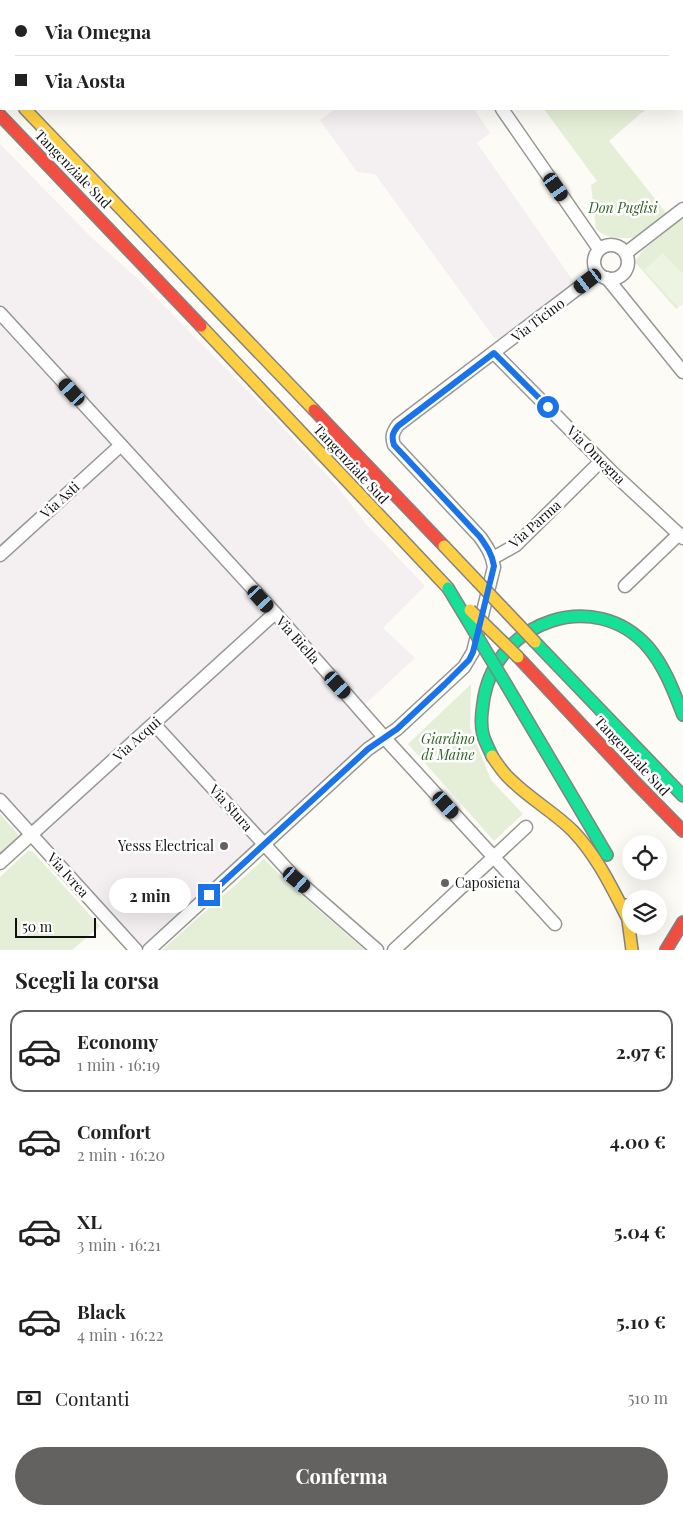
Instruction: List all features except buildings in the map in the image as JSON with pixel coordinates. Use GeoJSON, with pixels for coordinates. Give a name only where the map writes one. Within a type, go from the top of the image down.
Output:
{"type":"FeatureCollection","features":[{"type":"Feature","properties":{"kind":"main road","name":"Tangenziale Sud"},"geometry":{"type":"LineString","coordinates":[[26,110],[683,796]]}},
{"type":"Feature","properties":{"kind":"main road","name":"Tangenziale Sud"},"geometry":{"type":"LineString","coordinates":[[0,115],[448,588],[518,657],[683,831]]}},
{"type":"Feature","properties":{"kind":"main road"},"geometry":{"type":"LineString","coordinates":[[0,127],[25,141]]}},
{"type":"Feature","properties":{"kind":"main road"},"geometry":{"type":"LineString","coordinates":[[448,588],[617,872],[623,890]]}},
{"type":"Feature","properties":{"kind":"main road"},"geometry":{"type":"LineString","coordinates":[[622,908],[599,864],[588,848],[555,815],[520,790],[507,778],[497,764],[484,739],[480,722],[484,693],[490,674],[501,657],[536,626],[571,616],[611,621],[641,640],[657,659],[669,680],[683,715]]}},
{"type":"Feature","properties":{"kind":"main road"},"geometry":{"type":"LineString","coordinates":[[666,950],[683,922]]}},
{"type":"Feature","properties":{"kind":"main road"},"geometry":{"type":"LineString","coordinates":[[630,935],[632,950]]}},
{"type":"Feature","properties":{"kind":"street"},"geometry":{"type":"LineString","coordinates":[[503,110],[599,249]]}},
{"type":"Feature","properties":{"kind":"street"},"geometry":{"type":"LineString","coordinates":[[626,253],[683,208]]}},
{"type":"Feature","properties":{"kind":"street"},"geometry":{"type":"LineString","coordinates":[[603,276],[618,277],[626,269],[628,258],[626,253],[618,246],[608,245],[599,249],[596,253],[594,264],[603,276],[683,372]]}},
{"type":"Feature","properties":{"kind":"street","name":"Via Ticino"},"geometry":{"type":"LineString","coordinates":[[493,558],[488,547],[480,537],[394,445],[392,439],[393,432],[398,426],[494,353],[603,276]]}},
{"type":"Feature","properties":{"kind":"street","name":"Via Biella"},"geometry":{"type":"LineString","coordinates":[[0,313],[555,924]]}},
{"type":"Feature","properties":{"kind":"street","name":"Via Omegna"},"geometry":{"type":"LineString","coordinates":[[494,353],[601,461],[681,536],[625,586]]}},
{"type":"Feature","properties":{"kind":"street","name":"Via Asti"},"geometry":{"type":"LineString","coordinates":[[0,555],[121,445]]}},
{"type":"Feature","properties":{"kind":"street","name":"Via Parma"},"geometry":{"type":"LineString","coordinates":[[493,558],[516,545],[601,461]]}},
{"type":"Feature","properties":{"kind":"street"},"geometry":{"type":"LineString","coordinates":[[149,950],[368,749],[397,729],[464,666],[473,652],[494,566],[493,558]]}},
{"type":"Feature","properties":{"kind":"street","name":"Via Acqui"},"geometry":{"type":"LineString","coordinates":[[0,864],[275,614]]}},
{"type":"Feature","properties":{"kind":"street","name":"Via Stura"},"geometry":{"type":"LineString","coordinates":[[154,724],[297,880],[377,950]]}},
{"type":"Feature","properties":{"kind":"street","name":"Via Ivrea"},"geometry":{"type":"LineString","coordinates":[[0,800],[136,950]]}},
{"type":"Feature","properties":{"kind":"street"},"geometry":{"type":"LineString","coordinates":[[394,950],[526,827]]}},
{"type":"Feature","properties":{"kind":"shaded area"},"geometry":{"type":"Polygon","coordinates":[[[334,110],[475,110],[490,133],[477,143],[576,285],[510,336],[495,339],[375,174],[357,172],[320,120],[334,110]]]}},
{"type":"Feature","properties":{"kind":"shaded area"},"geometry":{"type":"Polygon","coordinates":[[[0,144],[91,237],[138,279],[274,418],[336,485],[366,524],[425,586],[383,628],[415,658],[362,707],[384,733],[145,950],[136,950],[0,806],[0,144]]]}},
{"type":"Feature","properties":{"kind":"green space","name":"Don Puglisi"},"geometry":{"type":"Polygon","coordinates":[[[545,110],[645,110],[609,141],[667,214],[633,238],[618,238],[604,235],[596,229],[591,185],[597,181],[545,110]]]}},
{"type":"Feature","properties":{"kind":"green space"},"geometry":{"type":"Polygon","coordinates":[[[683,218],[683,303],[676,309],[635,262],[643,250],[683,218]]]}},
{"type":"Feature","properties":{"kind":"green space"},"geometry":{"type":"Polygon","coordinates":[[[663,253],[683,274],[683,302],[678,307],[644,270],[663,253]]]}},
{"type":"Feature","properties":{"kind":"green space","name":"Giardino di Maine"},"geometry":{"type":"Polygon","coordinates":[[[471,684],[470,728],[491,780],[523,814],[494,841],[408,744],[471,684]]]}},
{"type":"Feature","properties":{"kind":"green space"},"geometry":{"type":"Polygon","coordinates":[[[0,814],[18,834],[17,838],[0,854],[0,814]]]}},
{"type":"Feature","properties":{"kind":"green space"},"geometry":{"type":"Polygon","coordinates":[[[28,851],[32,851],[100,926],[72,950],[0,950],[0,877],[28,851]]]}},
{"type":"Feature","properties":{"kind":"green space"},"geometry":{"type":"Polygon","coordinates":[[[264,859],[291,886],[365,950],[162,950],[264,859]]]}},
{"type":"Feature","properties":{"kind":"traffic: fast"},"geometry":{"type":"LineString","coordinates":[[448,588],[507,686]]}},
{"type":"Feature","properties":{"kind":"traffic: fast"},"geometry":{"type":"LineString","coordinates":[[492,756],[483,735],[481,721],[484,697],[493,671],[508,649],[528,632],[551,621],[577,616],[602,619],[626,629],[648,647],[654,655],[668,680],[683,715]]}},
{"type":"Feature","properties":{"kind":"traffic: fast"},"geometry":{"type":"LineString","coordinates":[[535,642],[683,796]]}},
{"type":"Feature","properties":{"kind":"traffic: fast"},"geometry":{"type":"LineString","coordinates":[[507,686],[607,855]]}},
{"type":"Feature","properties":{"kind":"traffic: slow"},"geometry":{"type":"LineString","coordinates":[[26,110],[314,410]]}},
{"type":"Feature","properties":{"kind":"traffic: slow"},"geometry":{"type":"LineString","coordinates":[[201,326],[448,588]]}},
{"type":"Feature","properties":{"kind":"traffic: slow"},"geometry":{"type":"LineString","coordinates":[[444,546],[535,642]]}},
{"type":"Feature","properties":{"kind":"traffic: slow"},"geometry":{"type":"LineString","coordinates":[[470,610],[518,657]]}},
{"type":"Feature","properties":{"kind":"traffic: slow"},"geometry":{"type":"LineString","coordinates":[[492,756],[508,777],[566,824],[582,841],[604,873],[622,908]]}},
{"type":"Feature","properties":{"kind":"traffic: slow"},"geometry":{"type":"LineString","coordinates":[[630,935],[632,950]]}},
{"type":"Feature","properties":{"kind":"traffic: jam"},"geometry":{"type":"LineString","coordinates":[[0,115],[201,326]]}},
{"type":"Feature","properties":{"kind":"traffic: jam"},"geometry":{"type":"LineString","coordinates":[[314,410],[444,546]]}},
{"type":"Feature","properties":{"kind":"traffic: jam"},"geometry":{"type":"LineString","coordinates":[[518,657],[683,831]]}},
{"type":"Feature","properties":{"kind":"traffic: jam"},"geometry":{"type":"LineString","coordinates":[[666,950],[683,922]]}},
{"type":"Feature","properties":{"kind":"place","name":"Yesss Electrical"},"geometry":{"type":"Point","coordinates":[224,846]}},
{"type":"Feature","properties":{"kind":"place","name":"Caposiena"},"geometry":{"type":"Point","coordinates":[445,883]}},
{"type":"Feature","properties":{"kind":"route"},"geometry":{"type":"LineString","coordinates":[[209,895],[368,749],[397,729],[464,666],[473,652],[494,566],[493,558],[488,547],[480,537],[394,445],[392,439],[393,432],[398,426],[494,353],[548,407]]}}]}
